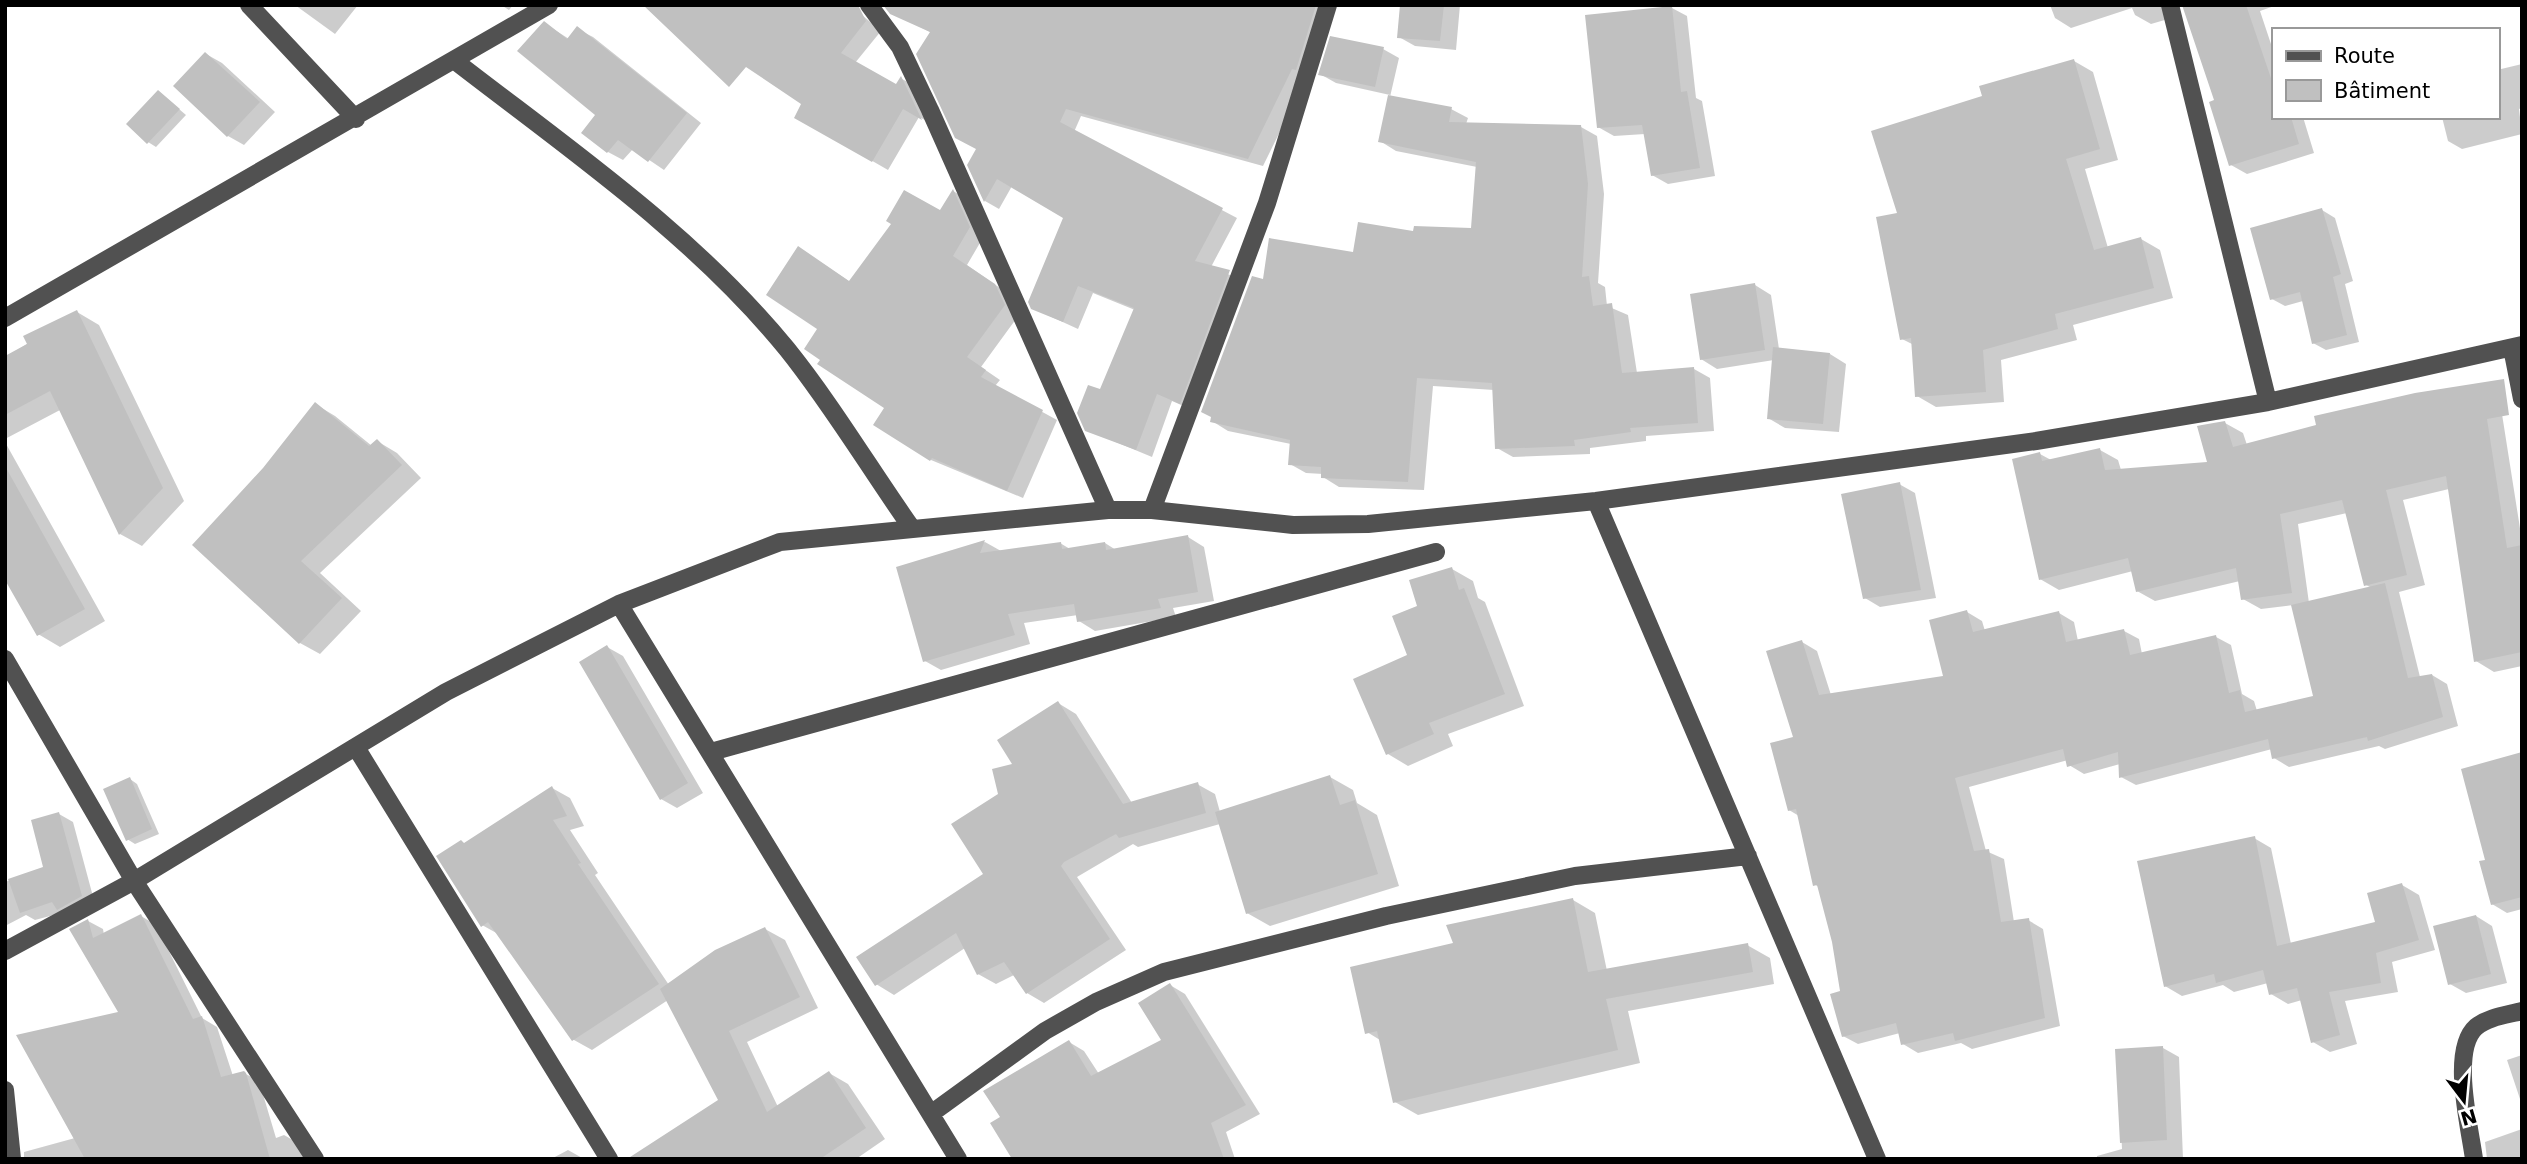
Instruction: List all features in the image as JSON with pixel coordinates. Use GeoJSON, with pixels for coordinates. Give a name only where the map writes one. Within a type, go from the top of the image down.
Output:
{"type":"FeatureCollection","features":[{"type":"Feature","properties":{"kind":"street"},"geometry":{"type":"LineString","coordinates":[[248,5],[356,119]]}},
{"type":"Feature","properties":{"kind":"street"},"geometry":{"type":"LineString","coordinates":[[5,318],[356,119],[549,5]]}},
{"type":"Feature","properties":{"kind":"street"},"geometry":{"type":"LineString","coordinates":[[869,5],[900,47],[930,110],[1108,510]]}},
{"type":"Feature","properties":{"kind":"street"},"geometry":{"type":"LineString","coordinates":[[1152,510],[1267,204],[1328,5]]}},
{"type":"Feature","properties":{"kind":"street"},"geometry":{"type":"LineString","coordinates":[[2170,5],[2268,402]]}},
{"type":"Feature","properties":{"kind":"street"},"geometry":{"type":"LineString","coordinates":[[455,61],[641,205],[716,274],[787,349],[911,527]]}},
{"type":"Feature","properties":{"kind":"street"},"geometry":{"type":"LineString","coordinates":[[5,951],[134,881],[357,749],[446,692],[620,604],[780,542],[911,527],[1108,510],[1152,510],[1293,525],[1368,524],[1596,501],[2036,441],[2268,402],[2517,347],[2522,400]]}},
{"type":"Feature","properties":{"kind":"street"},"geometry":{"type":"LineString","coordinates":[[1596,501],[1877,1159]]}},
{"type":"Feature","properties":{"kind":"street"},"geometry":{"type":"LineString","coordinates":[[710,752],[1436,552]]}},
{"type":"Feature","properties":{"kind":"street"},"geometry":{"type":"LineString","coordinates":[[620,604],[958,1159]]}},
{"type":"Feature","properties":{"kind":"street"},"geometry":{"type":"LineString","coordinates":[[5,659],[134,881],[315,1159]]}},
{"type":"Feature","properties":{"kind":"street"},"geometry":{"type":"LineString","coordinates":[[357,749],[608,1159]]}},
{"type":"Feature","properties":{"kind":"street"},"geometry":{"type":"LineString","coordinates":[[932,1113],[1045,1031],[1096,1002],[1164,972],[1386,916],[1575,876],[1748,856]]}},
{"type":"Feature","properties":{"kind":"street"},"geometry":{"type":"LineString","coordinates":[[2474,1159],[2463,1079],[2463,1052],[2476,1027],[2522,1011]]}},
{"type":"Feature","properties":{"kind":"street"},"geometry":{"type":"LineString","coordinates":[[5,1090],[12,1159]]}},
{"type":"Feature","properties":{"kind":"building"},"geometry":{"type":"Polygon","coordinates":[[[643,5],[858,5],[866,21],[841,53],[896,84],[901,76],[922,120],[903,109],[872,162],[794,118],[801,104],[746,67],[729,87],[643,5]]]}},
{"type":"Feature","properties":{"kind":"building"},"geometry":{"type":"Polygon","coordinates":[[[883,5],[1316,5],[1296,70],[1292,69],[1248,159],[1066,109],[1060,122],[1223,208],[1195,261],[1230,270],[1180,404],[1157,394],[1136,450],[1085,431],[1077,413],[1088,385],[1100,389],[1134,308],[1078,286],[1063,322],[1031,309],[1028,302],[1063,218],[997,179],[984,202],[967,165],[976,149],[955,138],[916,54],[930,32],[890,14],[883,5]]]}},
{"type":"Feature","properties":{"kind":"building"},"geometry":{"type":"Polygon","coordinates":[[[1400,5],[1444,5],[1440,41],[1397,38],[1400,5]]]}},
{"type":"Feature","properties":{"kind":"building"},"geometry":{"type":"Polygon","coordinates":[[[2182,5],[2246,5],[2272,81],[2272,119],[2292,119],[2299,144],[2229,166],[2209,102],[2214,100],[2182,5]]]}},
{"type":"Feature","properties":{"kind":"building"},"geometry":{"type":"Polygon","coordinates":[[[1672,6],[1681,92],[1687,91],[1700,168],[1651,176],[1642,125],[1597,128],[1585,15],[1672,6]]]}},
{"type":"Feature","properties":{"kind":"building"},"geometry":{"type":"Polygon","coordinates":[[[544,21],[567,39],[577,26],[687,113],[648,162],[618,140],[607,153],[581,133],[595,115],[517,51],[544,21]]]}},
{"type":"Feature","properties":{"kind":"building"},"geometry":{"type":"Polygon","coordinates":[[[1330,36],[1384,47],[1375,87],[1318,75],[1330,36]]]}},
{"type":"Feature","properties":{"kind":"building"},"geometry":{"type":"Polygon","coordinates":[[[205,52],[260,102],[227,137],[173,86],[205,52]]]}},
{"type":"Feature","properties":{"kind":"building"},"geometry":{"type":"Polygon","coordinates":[[[2074,59],[2100,149],[2066,159],[2094,250],[2141,237],[2154,288],[2055,314],[2058,329],[1983,350],[1986,392],[1915,397],[1911,338],[1900,340],[1876,217],[1897,213],[1871,131],[1982,96],[1979,86],[2074,59]]]}},
{"type":"Feature","properties":{"kind":"building"},"geometry":{"type":"Polygon","coordinates":[[[158,90],[180,109],[147,144],[126,124],[158,90]]]}},
{"type":"Feature","properties":{"kind":"building"},"geometry":{"type":"Polygon","coordinates":[[[1388,95],[1452,107],[1449,122],[1581,125],[1588,184],[1582,277],[1589,276],[1593,306],[1612,303],[1622,373],[1694,367],[1698,423],[1630,428],[1631,432],[1574,440],[1575,446],[1495,449],[1492,383],[1417,378],[1408,482],[1321,478],[1321,467],[1288,465],[1290,440],[1210,422],[1211,417],[1201,412],[1252,276],[1263,279],[1269,238],[1353,252],[1358,222],[1413,231],[1414,226],[1471,228],[1476,162],[1378,142],[1388,95]]]}},
{"type":"Feature","properties":{"kind":"building"},"geometry":{"type":"Polygon","coordinates":[[[953,189],[970,227],[953,256],[995,284],[1005,305],[967,357],[986,370],[981,377],[1043,410],[1007,491],[932,458],[930,461],[873,425],[884,408],[817,364],[820,360],[804,349],[817,329],[766,295],[798,246],[849,281],[891,224],[886,221],[904,190],[940,210],[953,189]]]}},
{"type":"Feature","properties":{"kind":"building"},"geometry":{"type":"Polygon","coordinates":[[[2322,208],[2341,274],[2333,277],[2347,335],[2312,344],[2300,292],[2270,300],[2250,228],[2322,208]]]}},
{"type":"Feature","properties":{"kind":"building"},"geometry":{"type":"Polygon","coordinates":[[[1755,283],[1765,350],[1700,360],[1690,294],[1755,283]]]}},
{"type":"Feature","properties":{"kind":"building"},"geometry":{"type":"Polygon","coordinates":[[[77,310],[163,488],[119,535],[50,391],[5,415],[5,356],[27,344],[23,336],[77,310]]]}},
{"type":"Feature","properties":{"kind":"building"},"geometry":{"type":"Polygon","coordinates":[[[1773,347],[1830,353],[1823,424],[1767,419],[1773,347]]]}},
{"type":"Feature","properties":{"kind":"building"},"geometry":{"type":"Polygon","coordinates":[[[2504,379],[2509,415],[2487,419],[2507,548],[2522,545],[2522,652],[2474,662],[2446,476],[2386,490],[2407,575],[2364,586],[2342,500],[2280,514],[2292,593],[2241,600],[2236,568],[2136,592],[2128,558],[2039,580],[2012,459],[2040,452],[2042,461],[2100,448],[2105,470],[2207,462],[2197,426],[2225,421],[2233,447],[2316,425],[2314,416],[2415,393],[2504,379]]]}},
{"type":"Feature","properties":{"kind":"building"},"geometry":{"type":"Polygon","coordinates":[[[315,402],[369,446],[377,439],[402,465],[301,561],[342,598],[299,644],[192,545],[263,468],[315,402]]]}},
{"type":"Feature","properties":{"kind":"building"},"geometry":{"type":"Polygon","coordinates":[[[5,466],[85,609],[37,636],[5,580],[5,466]]]}},
{"type":"Feature","properties":{"kind":"building"},"geometry":{"type":"Polygon","coordinates":[[[1900,482],[1921,590],[1863,599],[1841,494],[1900,482]]]}},
{"type":"Feature","properties":{"kind":"building"},"geometry":{"type":"Polygon","coordinates":[[[1188,535],[1198,592],[1158,599],[1161,608],[1077,622],[1074,604],[1008,614],[1015,635],[923,662],[896,567],[985,540],[980,553],[1061,542],[1062,549],[1105,542],[1106,550],[1188,535]]]}},
{"type":"Feature","properties":{"kind":"building"},"geometry":{"type":"Polygon","coordinates":[[[1452,567],[1459,590],[1464,588],[1505,694],[1429,723],[1434,734],[1386,755],[1353,679],[1407,655],[1392,616],[1417,606],[1409,580],[1452,567]]]}},
{"type":"Feature","properties":{"kind":"building"},"geometry":{"type":"Polygon","coordinates":[[[2385,583],[2408,678],[2432,674],[2443,717],[2368,741],[2367,737],[2272,759],[2268,739],[2119,778],[2118,752],[2067,767],[2063,749],[1955,778],[1974,851],[1989,849],[2001,922],[2029,918],[2045,1018],[1955,1041],[1953,1033],[1901,1045],[1896,1023],[1842,1037],[1830,994],[1840,991],[1832,942],[1817,885],[1813,886],[1796,809],[1788,811],[1770,743],[1793,737],[1766,651],[1802,640],[1819,695],[1943,676],[1929,620],[1967,610],[1973,632],[2059,611],[2066,642],[2124,629],[2130,655],[2216,635],[2229,693],[2240,690],[2245,712],[2313,696],[2291,605],[2385,583]]]}},
{"type":"Feature","properties":{"kind":"building"},"geometry":{"type":"Polygon","coordinates":[[[607,645],[688,783],[660,800],[579,662],[607,645]]]}},
{"type":"Feature","properties":{"kind":"building"},"geometry":{"type":"Polygon","coordinates":[[[1058,701],[1123,804],[1198,782],[1206,813],[1119,838],[1116,834],[1064,862],[1061,866],[1110,939],[1026,994],[1004,962],[977,975],[956,933],[875,986],[856,957],[983,874],[951,824],[998,794],[992,769],[1012,764],[997,740],[1058,701]]]}},
{"type":"Feature","properties":{"kind":"building"},"geometry":{"type":"Polygon","coordinates":[[[2522,752],[2522,897],[2491,905],[2479,861],[2485,860],[2461,769],[2522,752]]]}},
{"type":"Feature","properties":{"kind":"building"},"geometry":{"type":"Polygon","coordinates":[[[1330,775],[1340,805],[1355,800],[1378,874],[1246,914],[1215,812],[1330,775]]]}},
{"type":"Feature","properties":{"kind":"building"},"geometry":{"type":"Polygon","coordinates":[[[130,777],[152,829],[126,841],[103,789],[130,777]]]}},
{"type":"Feature","properties":{"kind":"building"},"geometry":{"type":"Polygon","coordinates":[[[552,786],[567,816],[553,820],[581,863],[578,864],[659,984],[572,1041],[488,922],[481,927],[436,856],[461,840],[464,843],[552,786]]]}},
{"type":"Feature","properties":{"kind":"building"},"geometry":{"type":"Polygon","coordinates":[[[59,812],[82,896],[57,910],[52,902],[20,913],[8,879],[43,867],[31,820],[59,812]]]}},
{"type":"Feature","properties":{"kind":"building"},"geometry":{"type":"Polygon","coordinates":[[[2255,836],[2277,946],[2375,922],[2367,893],[2402,883],[2419,940],[2376,953],[2381,983],[2329,992],[2340,1035],[2311,1043],[2297,988],[2269,995],[2263,970],[2216,983],[2214,974],[2164,987],[2137,861],[2255,836]]]}},
{"type":"Feature","properties":{"kind":"building"},"geometry":{"type":"Polygon","coordinates":[[[1573,898],[1588,972],[1748,943],[1753,972],[1606,999],[1618,1050],[1393,1103],[1377,1031],[1365,1034],[1350,967],[1453,943],[1446,925],[1573,898]]]}},
{"type":"Feature","properties":{"kind":"building"},"geometry":{"type":"Polygon","coordinates":[[[141,914],[193,1019],[202,1016],[221,1077],[244,1071],[246,1073],[270,1159],[85,1159],[16,1035],[118,1012],[69,929],[88,919],[93,938],[141,914]]]}},
{"type":"Feature","properties":{"kind":"building"},"geometry":{"type":"Polygon","coordinates":[[[2476,915],[2491,974],[2448,985],[2433,926],[2476,915]]]}},
{"type":"Feature","properties":{"kind":"building"},"geometry":{"type":"Polygon","coordinates":[[[765,927],[800,997],[729,1031],[767,1112],[829,1071],[866,1128],[820,1159],[627,1159],[718,1100],[660,989],[715,950],[765,927]]]}},
{"type":"Feature","properties":{"kind":"building"},"geometry":{"type":"Polygon","coordinates":[[[1170,983],[1246,1105],[1211,1123],[1224,1159],[1012,1159],[990,1123],[1000,1117],[983,1091],[1069,1040],[1091,1076],[1161,1040],[1138,1003],[1170,983]]]}},
{"type":"Feature","properties":{"kind":"building"},"geometry":{"type":"Polygon","coordinates":[[[2163,1046],[2167,1140],[2120,1143],[2115,1049],[2163,1046]]]}}]}
